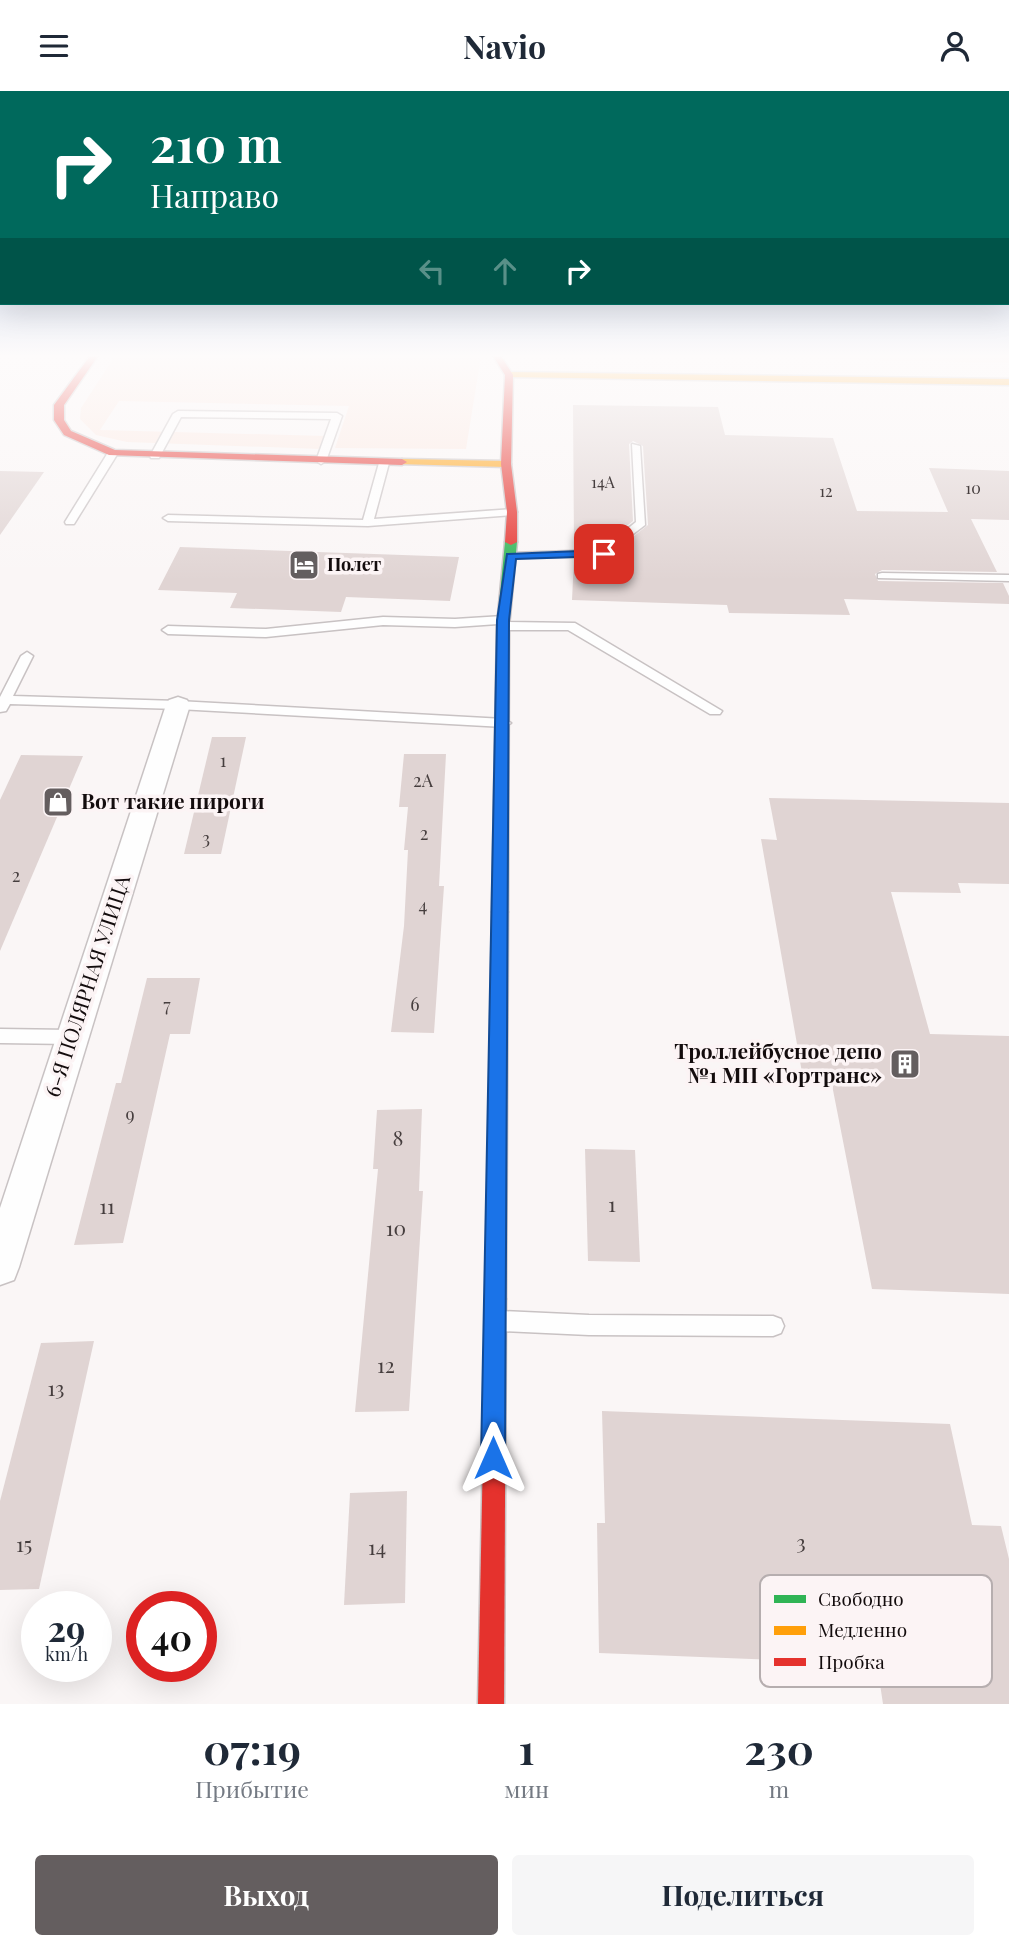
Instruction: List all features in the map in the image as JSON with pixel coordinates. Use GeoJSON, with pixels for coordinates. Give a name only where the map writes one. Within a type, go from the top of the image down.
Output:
{"type":"FeatureCollection","features":[{"type":"Feature","properties":{"kind":"street"},"geometry":{"type":"LineString","coordinates":[[66,431],[113,453],[384,463],[506,464]]}},
{"type":"Feature","properties":{"kind":"street"},"geometry":{"type":"LineString","coordinates":[[491,1704],[504,723],[503,623],[511,556],[512,512],[506,464],[507,431]]}},
{"type":"Feature","properties":{"kind":"street","name":"6-Я ПОЛЯРНАЯ УЛИЦА"},"geometry":{"type":"LineString","coordinates":[[0,1268],[178,705]]}},
{"type":"Feature","properties":{"kind":"lane"},"geometry":{"type":"LineString","coordinates":[[155,456],[169,431]]}},
{"type":"Feature","properties":{"kind":"lane"},"geometry":{"type":"LineString","coordinates":[[321,461],[332,431]]}},
{"type":"Feature","properties":{"kind":"lane"},"geometry":{"type":"LineString","coordinates":[[511,556],[604,554],[641,523],[635,446]]}},
{"type":"Feature","properties":{"kind":"lane"},"geometry":{"type":"LineString","coordinates":[[70,522],[113,453]]}},
{"type":"Feature","properties":{"kind":"lane"},"geometry":{"type":"LineString","coordinates":[[368,523],[384,463]]}},
{"type":"Feature","properties":{"kind":"lane"},"geometry":{"type":"LineString","coordinates":[[168,518],[368,523],[512,512]]}},
{"type":"Feature","properties":{"kind":"lane"},"geometry":{"type":"LineString","coordinates":[[882,576],[1009,578]]}},
{"type":"Feature","properties":{"kind":"lane"},"geometry":{"type":"LineString","coordinates":[[168,630],[266,633],[383,621],[571,626],[715,711]]}},
{"type":"Feature","properties":{"kind":"lane"},"geometry":{"type":"LineString","coordinates":[[27,656],[2,705],[178,705],[504,723]]}},
{"type":"Feature","properties":{"kind":"lane"},"geometry":{"type":"LineString","coordinates":[[0,1035],[71,1037]]}},
{"type":"Feature","properties":{"kind":"lane"},"geometry":{"type":"LineString","coordinates":[[494,1321],[589,1325],[774,1326]]}},
{"type":"Feature","properties":{"kind":"shaded area"},"geometry":{"type":"Polygon","coordinates":[[[92,431],[326,436],[321,449],[127,442],[96,435],[92,431]]]}},
{"type":"Feature","properties":{"kind":"shaded area"},"geometry":{"type":"Polygon","coordinates":[[[341,431],[469,431],[466,449],[335,448],[341,431]]]}},
{"type":"Feature","properties":{"kind":"building"},"geometry":{"type":"Polygon","coordinates":[[[573,431],[724,431],[725,435],[833,438],[857,511],[948,512],[929,468],[1009,471],[1009,520],[971,519],[997,572],[882,570],[875,574],[878,581],[1003,583],[1009,596],[1009,604],[844,599],[850,615],[729,613],[727,605],[572,600],[574,559],[606,558],[648,525],[643,446],[633,441],[629,444],[633,521],[600,547],[574,548],[573,431]]]}},
{"type":"Feature","properties":{"kind":"building"},"geometry":{"type":"Polygon","coordinates":[[[0,471],[44,472],[0,535],[0,471]]]}},
{"type":"Feature","properties":{"kind":"building"},"geometry":{"type":"Polygon","coordinates":[[[180,547],[459,557],[450,601],[346,597],[341,612],[230,608],[237,593],[158,590],[180,547]]]}},
{"type":"Feature","properties":{"kind":"building"},"geometry":{"type":"Polygon","coordinates":[[[212,737],[246,737],[221,854],[184,854],[212,737]]]}},
{"type":"Feature","properties":{"kind":"building"},"geometry":{"type":"Polygon","coordinates":[[[404,754],[446,754],[439,886],[444,886],[434,1033],[391,1032],[404,926],[408,850],[404,850],[408,807],[399,807],[404,754]]]}},
{"type":"Feature","properties":{"kind":"building"},"geometry":{"type":"Polygon","coordinates":[[[21,755],[83,756],[0,951],[0,800],[21,755]]]}},
{"type":"Feature","properties":{"kind":"building","name":"Троллейбусное депо №1 МП «Гортранс»"},"geometry":{"type":"Polygon","coordinates":[[[769,798],[1009,803],[1009,884],[958,883],[961,893],[891,892],[930,1034],[1009,1036],[1009,1294],[872,1289],[832,1085],[804,1084],[761,839],[777,840],[769,798]]]}},
{"type":"Feature","properties":{"kind":"building"},"geometry":{"type":"Polygon","coordinates":[[[147,978],[200,978],[190,1034],[170,1034],[123,1243],[74,1245],[116,1083],[121,1083],[147,978]]]}},
{"type":"Feature","properties":{"kind":"building"},"geometry":{"type":"Polygon","coordinates":[[[422,1109],[419,1191],[423,1191],[409,1411],[355,1412],[378,1169],[373,1169],[377,1110],[422,1109]]]}},
{"type":"Feature","properties":{"kind":"building"},"geometry":{"type":"Polygon","coordinates":[[[585,1149],[635,1150],[640,1262],[588,1261],[585,1149]]]}},
{"type":"Feature","properties":{"kind":"building"},"geometry":{"type":"Polygon","coordinates":[[[94,1341],[39,1589],[0,1590],[0,1501],[41,1343],[94,1341]]]}},
{"type":"Feature","properties":{"kind":"building"},"geometry":{"type":"Polygon","coordinates":[[[602,1411],[950,1424],[972,1525],[1001,1526],[1009,1559],[1009,1704],[883,1704],[880,1687],[992,1687],[992,1575],[760,1575],[760,1659],[599,1653],[597,1523],[605,1523],[602,1411]]]}},
{"type":"Feature","properties":{"kind":"building"},"geometry":{"type":"Polygon","coordinates":[[[407,1491],[405,1603],[344,1605],[350,1493],[407,1491]]]}},
{"type":"Feature","properties":{"kind":"traffic: fast"},"geometry":{"type":"LineString","coordinates":[[500,912],[503,626],[511,542]]}},
{"type":"Feature","properties":{"kind":"traffic: slow"},"geometry":{"type":"LineString","coordinates":[[402,462],[506,464]]}},
{"type":"Feature","properties":{"kind":"traffic: slow"},"geometry":{"type":"LineString","coordinates":[[496,1299],[500,912]]}},
{"type":"Feature","properties":{"kind":"traffic: jam"},"geometry":{"type":"LineString","coordinates":[[66,431],[113,453],[402,462]]}},
{"type":"Feature","properties":{"kind":"traffic: jam"},"geometry":{"type":"LineString","coordinates":[[507,431],[506,464],[512,512],[511,542]]}},
{"type":"Feature","properties":{"kind":"traffic: jam"},"geometry":{"type":"LineString","coordinates":[[491,1704],[496,1299]]}},
{"type":"Feature","properties":{"kind":"place","name":"Полет"},"geometry":{"type":"Point","coordinates":[304,565]}},
{"type":"Feature","properties":{"kind":"place","name":"Вот такие пироги"},"geometry":{"type":"Point","coordinates":[58,802]}},
{"type":"Feature","properties":{"kind":"place","name":"Троллейбусное депо №1 МП «Гортранс»"},"geometry":{"type":"Point","coordinates":[905,1064]}},
{"type":"Feature","properties":{"kind":"route"},"geometry":{"type":"LineString","coordinates":[[493,1458],[504,723],[503,620],[511,556],[604,554]]}}]}
